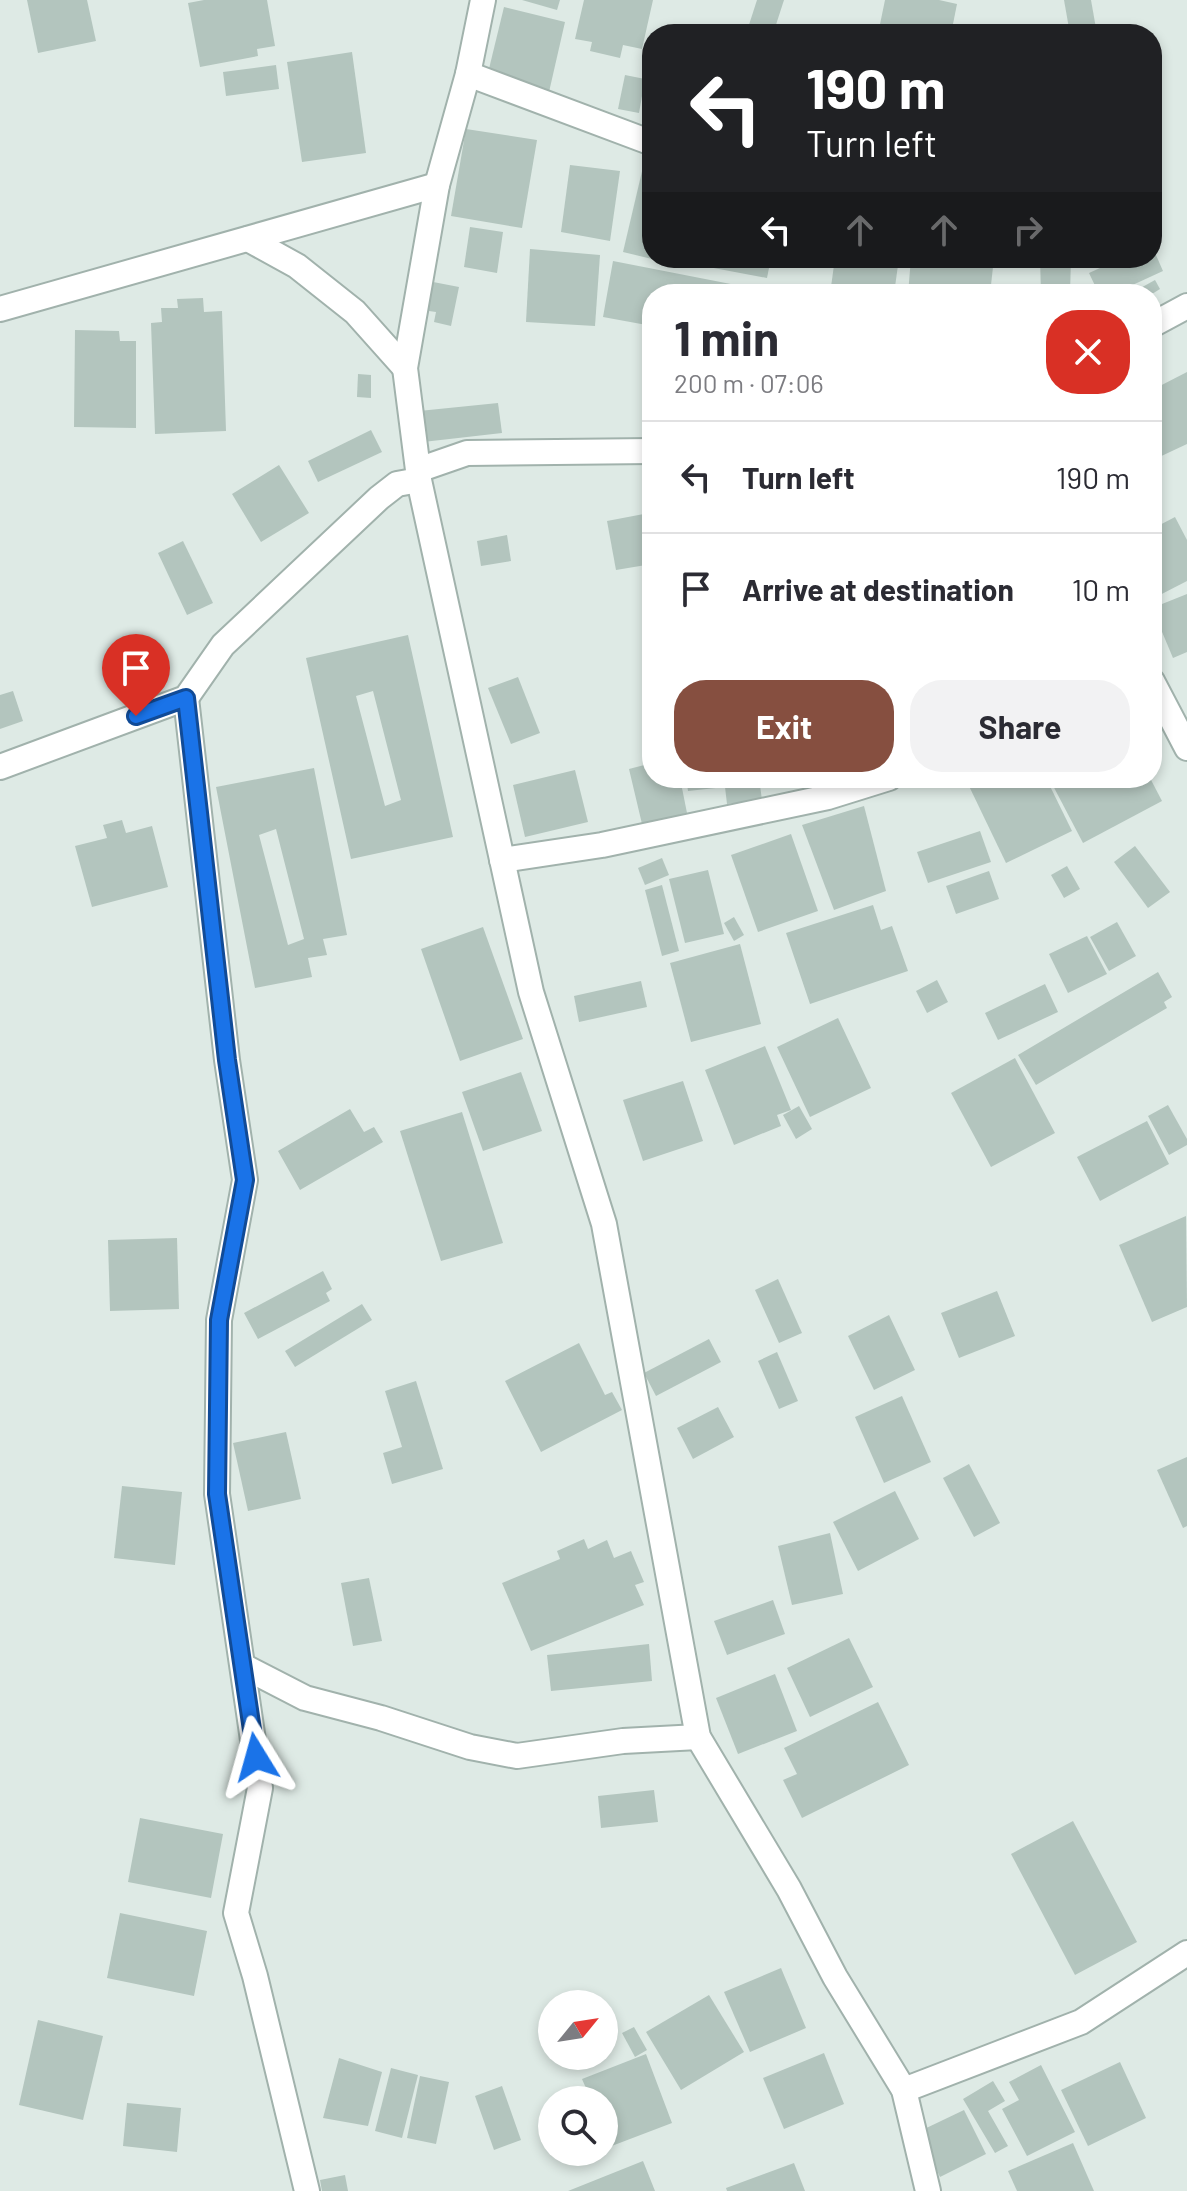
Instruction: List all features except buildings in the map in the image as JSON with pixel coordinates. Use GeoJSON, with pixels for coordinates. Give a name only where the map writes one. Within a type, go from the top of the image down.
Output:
{"type":"FeatureCollection","features":[{"type":"Feature","properties":{"kind":"street"},"geometry":{"type":"LineString","coordinates":[[483,0],[468,74],[437,185],[405,368],[418,475],[531,992],[604,1224],[698,1737],[789,1889],[835,1977],[904,2090],[928,2191]]}},
{"type":"Feature","properties":{"kind":"street"},"geometry":{"type":"LineString","coordinates":[[468,74],[642,139]]}},
{"type":"Feature","properties":{"kind":"street"},"geometry":{"type":"LineString","coordinates":[[0,309],[437,185]]}},
{"type":"Feature","properties":{"kind":"street"},"geometry":{"type":"LineString","coordinates":[[248,239],[297,266],[355,312],[405,368]]}},
{"type":"Feature","properties":{"kind":"street"},"geometry":{"type":"LineString","coordinates":[[1162,320],[1187,306]]}},
{"type":"Feature","properties":{"kind":"street"},"geometry":{"type":"LineString","coordinates":[[0,767],[186,698],[223,645],[397,484],[467,453],[642,451]]}},
{"type":"Feature","properties":{"kind":"street"},"geometry":{"type":"LineString","coordinates":[[186,698],[227,1060],[245,1180],[219,1320],[217,1494],[260,1788],[236,1913],[255,1976],[307,2191]]}},
{"type":"Feature","properties":{"kind":"street"},"geometry":{"type":"LineString","coordinates":[[1162,700],[1187,748]]}},
{"type":"Feature","properties":{"kind":"street"},"geometry":{"type":"LineString","coordinates":[[502,860],[602,845],[813,800],[854,788]]}},
{"type":"Feature","properties":{"kind":"street"},"geometry":{"type":"LineString","coordinates":[[243,1666],[305,1698],[381,1718],[470,1747],[517,1756],[623,1741],[698,1737]]}},
{"type":"Feature","properties":{"kind":"street"},"geometry":{"type":"LineString","coordinates":[[904,2090],[1081,2022],[1187,1953]]}},
{"type":"Feature","properties":{"kind":"route"},"geometry":{"type":"LineString","coordinates":[[136,716],[186,698],[227,1060],[245,1180],[219,1320],[217,1494],[256,1757]]}}]}
